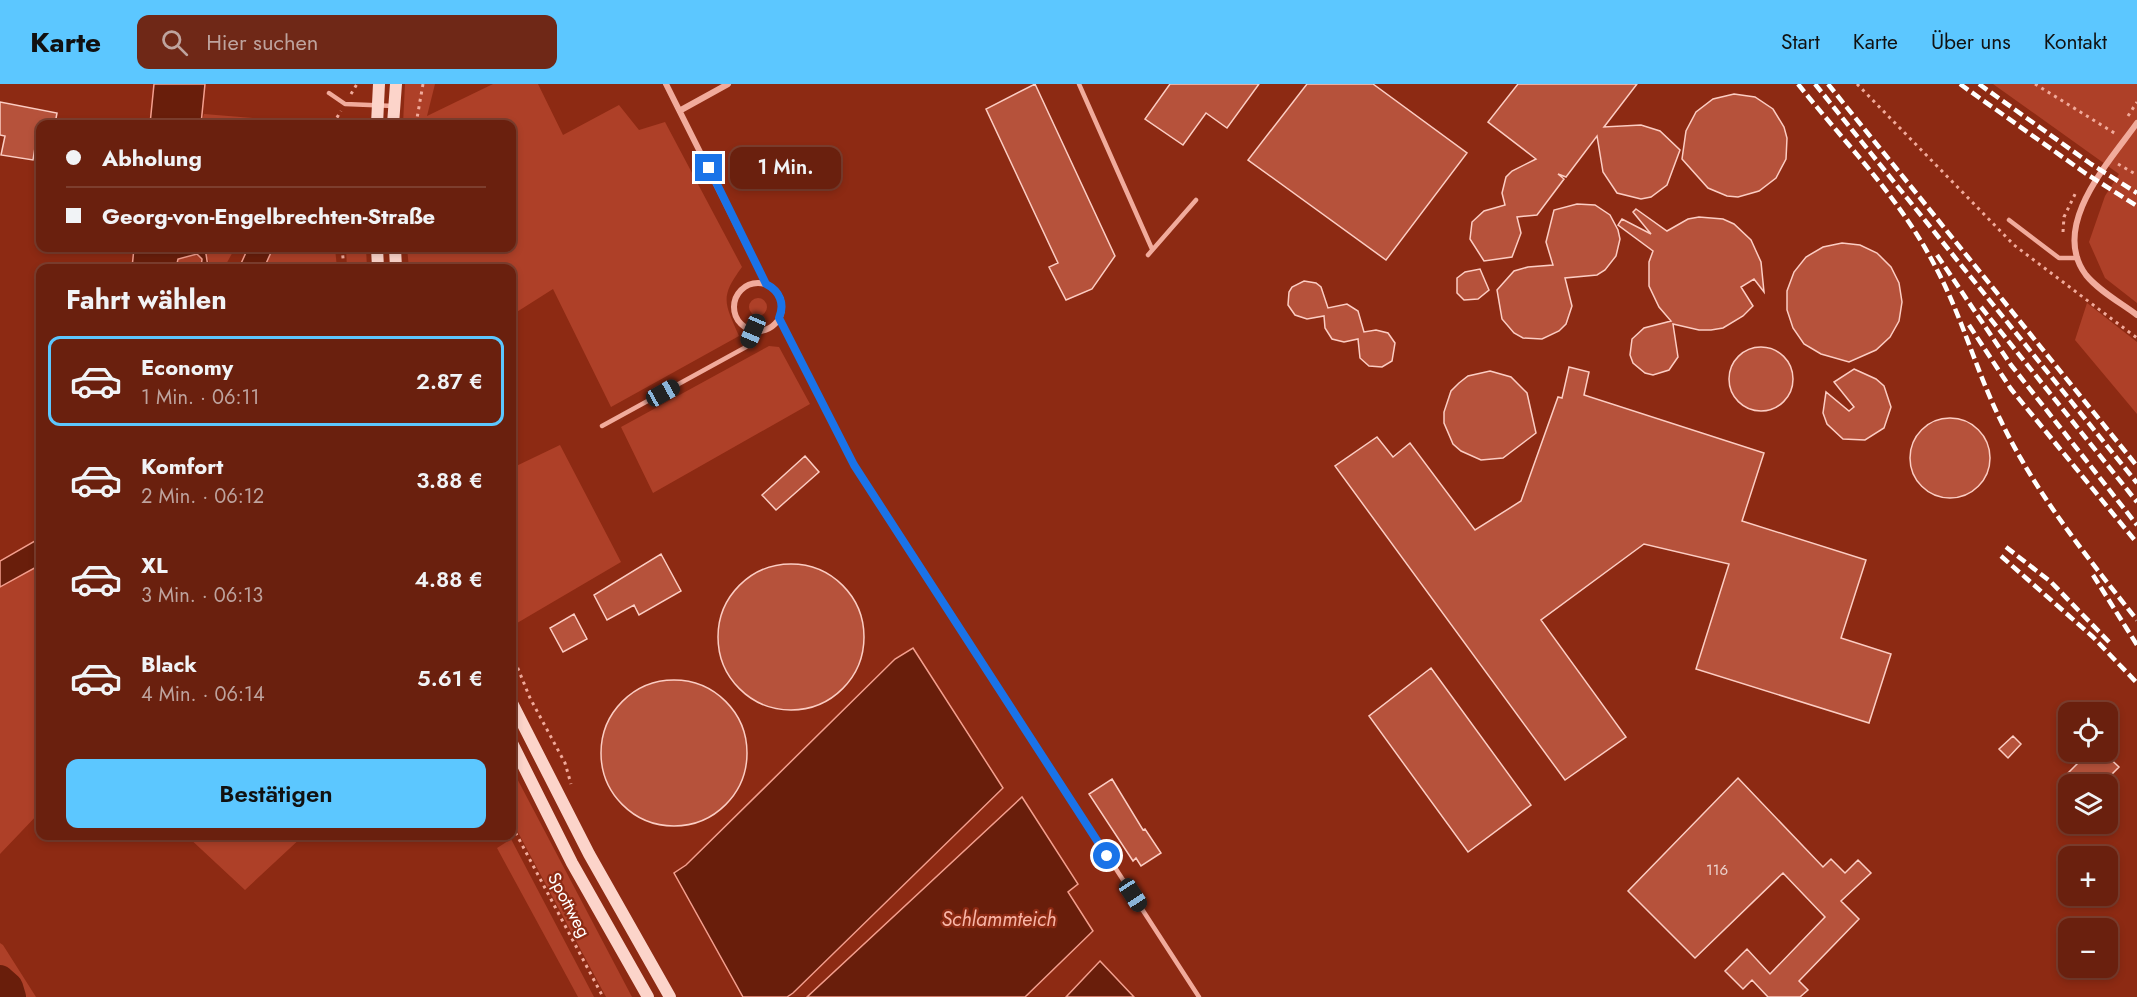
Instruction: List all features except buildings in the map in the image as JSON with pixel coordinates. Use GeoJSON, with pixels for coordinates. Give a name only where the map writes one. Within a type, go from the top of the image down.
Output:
{"type":"FeatureCollection","features":[{"type":"Feature","properties":{"kind":"main road"},"geometry":{"type":"LineString","coordinates":[[376,120],[379,84]]}},
{"type":"Feature","properties":{"kind":"main road"},"geometry":{"type":"LineString","coordinates":[[393,120],[396,84]]}},
{"type":"Feature","properties":{"kind":"main road"},"geometry":{"type":"LineString","coordinates":[[516,711],[589,854],[670,997]]}},
{"type":"Feature","properties":{"kind":"main road"},"geometry":{"type":"LineString","coordinates":[[516,750],[572,863],[648,997]]}},
{"type":"Feature","properties":{"kind":"street"},"geometry":{"type":"LineString","coordinates":[[666,84],[766,284],[780,297],[782,306],[779,318],[768,329],[753,331],[736,319],[733,304],[738,292],[746,285],[766,284]]}},
{"type":"Feature","properties":{"kind":"street"},"geometry":{"type":"LineString","coordinates":[[681,111],[728,84]]}},
{"type":"Feature","properties":{"kind":"street"},"geometry":{"type":"LineString","coordinates":[[2137,123],[2085,200],[2076,219],[2074,238],[2078,258],[2086,274],[2137,315]]}},
{"type":"Feature","properties":{"kind":"street"},"geometry":{"type":"LineString","coordinates":[[779,318],[789,337]]}},
{"type":"Feature","properties":{"kind":"lane"},"geometry":{"type":"LineString","coordinates":[[1079,84],[1152,249]]}},
{"type":"Feature","properties":{"kind":"lane"},"geometry":{"type":"LineString","coordinates":[[328,93],[345,104],[394,106]]}},
{"type":"Feature","properties":{"kind":"lane"},"geometry":{"type":"LineString","coordinates":[[1148,255],[1196,200]]}},
{"type":"Feature","properties":{"kind":"lane"},"geometry":{"type":"LineString","coordinates":[[2009,220],[2059,258],[2078,258]]}},
{"type":"Feature","properties":{"kind":"lane"},"geometry":{"type":"LineString","coordinates":[[602,426],[746,347],[753,331]]}},
{"type":"Feature","properties":{"kind":"lane"},"geometry":{"type":"LineString","coordinates":[[789,337],[854,465],[1199,997]]}},
{"type":"Feature","properties":{"kind":"path"},"geometry":{"type":"LineString","coordinates":[[417,120],[423,84]]}},
{"type":"Feature","properties":{"kind":"path"},"geometry":{"type":"LineString","coordinates":[[1857,84],[2014,245],[2137,338]]}},
{"type":"Feature","properties":{"kind":"path"},"geometry":{"type":"LineString","coordinates":[[2035,84],[2125,139]]}},
{"type":"Feature","properties":{"kind":"path"},"geometry":{"type":"LineString","coordinates":[[335,120],[345,104]]}},
{"type":"Feature","properties":{"kind":"path"},"geometry":{"type":"LineString","coordinates":[[516,664],[530,698],[566,763],[573,790]]}},
{"type":"Feature","properties":{"kind":"path","name":"Spottweg"},"geometry":{"type":"LineString","coordinates":[[516,834],[603,997]]}},
{"type":"Feature","properties":{"kind":"shaded area"},"geometry":{"type":"Polygon","coordinates":[[[405,84],[435,84],[427,116],[493,84],[538,84],[563,135],[619,105],[639,130],[665,122],[742,267],[727,294],[730,316],[739,336],[611,407],[553,289],[516,312],[516,264],[409,264],[407,252],[516,252],[516,120],[403,120],[405,84]]]}},
{"type":"Feature","properties":{"kind":"shaded area"},"geometry":{"type":"Polygon","coordinates":[[[1993,84],[2137,84],[2137,303],[2105,278],[2089,242],[2105,196],[2119,174],[1993,84]]]}},
{"type":"Feature","properties":{"kind":"shaded area"},"geometry":{"type":"Polygon","coordinates":[[[204,114],[278,120],[202,120],[204,114]]]}},
{"type":"Feature","properties":{"kind":"shaded area"},"geometry":{"type":"Polygon","coordinates":[[[203,252],[233,252],[226,264],[208,264],[209,261],[203,252]]]}},
{"type":"Feature","properties":{"kind":"shaded area"},"geometry":{"type":"Polygon","coordinates":[[[271,252],[335,252],[337,264],[266,264],[271,252]]]}},
{"type":"Feature","properties":{"kind":"shaded area"},"geometry":{"type":"Polygon","coordinates":[[[346,252],[366,252],[367,264],[347,264],[346,252]]]}},
{"type":"Feature","properties":{"kind":"shaded area"},"geometry":{"type":"Polygon","coordinates":[[[197,254],[202,259],[201,264],[176,264],[177,259],[197,254]]]}},
{"type":"Feature","properties":{"kind":"shaded area"},"geometry":{"type":"Polygon","coordinates":[[[754,298],[762,298],[767,303],[765,314],[754,316],[749,311],[749,303],[754,298]]]}},
{"type":"Feature","properties":{"kind":"shaded area"},"geometry":{"type":"Polygon","coordinates":[[[2087,303],[2137,342],[2137,414],[2075,340],[2087,303]]]}},
{"type":"Feature","properties":{"kind":"shaded area"},"geometry":{"type":"Polygon","coordinates":[[[769,346],[779,347],[810,404],[653,493],[621,427],[769,346]]]}},
{"type":"Feature","properties":{"kind":"shaded area"},"geometry":{"type":"Polygon","coordinates":[[[560,445],[621,562],[516,624],[516,466],[560,445]]]}},
{"type":"Feature","properties":{"kind":"shaded area"},"geometry":{"type":"Polygon","coordinates":[[[36,567],[36,816],[0,854],[0,587],[36,567]]]}},
{"type":"Feature","properties":{"kind":"shaded area"},"geometry":{"type":"Polygon","coordinates":[[[516,777],[632,997],[606,997],[516,828],[516,777]]]}},
{"type":"Feature","properties":{"kind":"shaded area"},"geometry":{"type":"Polygon","coordinates":[[[191,840],[299,840],[245,890],[191,840]]]}},
{"type":"Feature","properties":{"kind":"shaded area"},"geometry":{"type":"Polygon","coordinates":[[[512,840],[594,997],[578,997],[497,848],[512,840]]]}},
{"type":"Feature","properties":{"kind":"shaded area"},"geometry":{"type":"Polygon","coordinates":[[[0,943],[36,997],[15,997],[11,987],[0,975],[0,943]]]}},
{"type":"Feature","properties":{"kind":"water"},"geometry":{"type":"Polygon","coordinates":[[[154,84],[205,84],[201,120],[150,120],[154,84]]]}},
{"type":"Feature","properties":{"kind":"water"},"geometry":{"type":"Polygon","coordinates":[[[134,252],[204,252],[208,264],[201,264],[202,259],[197,254],[178,259],[177,264],[132,264],[134,252]]]}},
{"type":"Feature","properties":{"kind":"water"},"geometry":{"type":"Polygon","coordinates":[[[246,252],[271,252],[266,264],[241,264],[246,252]]]}},
{"type":"Feature","properties":{"kind":"water"},"geometry":{"type":"Polygon","coordinates":[[[36,540],[36,567],[0,587],[0,561],[36,540]]]}},
{"type":"Feature","properties":{"kind":"water"},"geometry":{"type":"Polygon","coordinates":[[[913,648],[1003,788],[793,993],[787,997],[743,997],[674,873],[686,865],[895,659],[913,648]]]}},
{"type":"Feature","properties":{"kind":"water","name":"Schlammteich"},"geometry":{"type":"Polygon","coordinates":[[[1022,797],[1078,884],[1068,892],[1093,931],[1025,997],[807,997],[1022,797]]]}},
{"type":"Feature","properties":{"kind":"water","name":"Schlammteich"},"geometry":{"type":"Polygon","coordinates":[[[1100,961],[1134,997],[1066,997],[1100,961]]]}},
{"type":"Feature","properties":{"kind":"waterway"},"geometry":{"type":"LineString","coordinates":[[0,979],[9,987],[12,997]]}},
{"type":"Feature","properties":{"kind":"railway"},"geometry":{"type":"LineString","coordinates":[[1798,84],[1889,194],[1921,241],[1945,285],[1992,402],[2015,448],[2063,524],[2137,620]]}},
{"type":"Feature","properties":{"kind":"railway"},"geometry":{"type":"LineString","coordinates":[[1815,84],[2137,483]]}},
{"type":"Feature","properties":{"kind":"railway"},"geometry":{"type":"LineString","coordinates":[[1828,84],[2137,466]]}},
{"type":"Feature","properties":{"kind":"railway"},"geometry":{"type":"LineString","coordinates":[[1960,84],[2085,173],[2137,206]]}},
{"type":"Feature","properties":{"kind":"railway"},"geometry":{"type":"LineString","coordinates":[[1979,84],[2091,164],[2137,193]]}},
{"type":"Feature","properties":{"kind":"railway"},"geometry":{"type":"LineString","coordinates":[[1937,255],[2011,365],[2137,525]]}},
{"type":"Feature","properties":{"kind":"railway"},"geometry":{"type":"LineString","coordinates":[[1981,307],[2137,502]]}},
{"type":"Feature","properties":{"kind":"railway"},"geometry":{"type":"LineString","coordinates":[[1969,325],[2011,389],[2137,543]]}},
{"type":"Feature","properties":{"kind":"railway"},"geometry":{"type":"LineString","coordinates":[[2006,547],[2051,582],[2111,644]]}},
{"type":"Feature","properties":{"kind":"railway"},"geometry":{"type":"LineString","coordinates":[[2001,556],[2093,637],[2137,683]]}},
{"type":"Feature","properties":{"kind":"railway"},"geometry":{"type":"LineString","coordinates":[[2093,575],[2137,645]]}},
{"type":"Feature","properties":{"kind":"route"},"geometry":{"type":"LineString","coordinates":[[709,168],[766,284],[771,286],[780,297],[782,313],[779,318],[854,465],[1107,856]]}}]}
